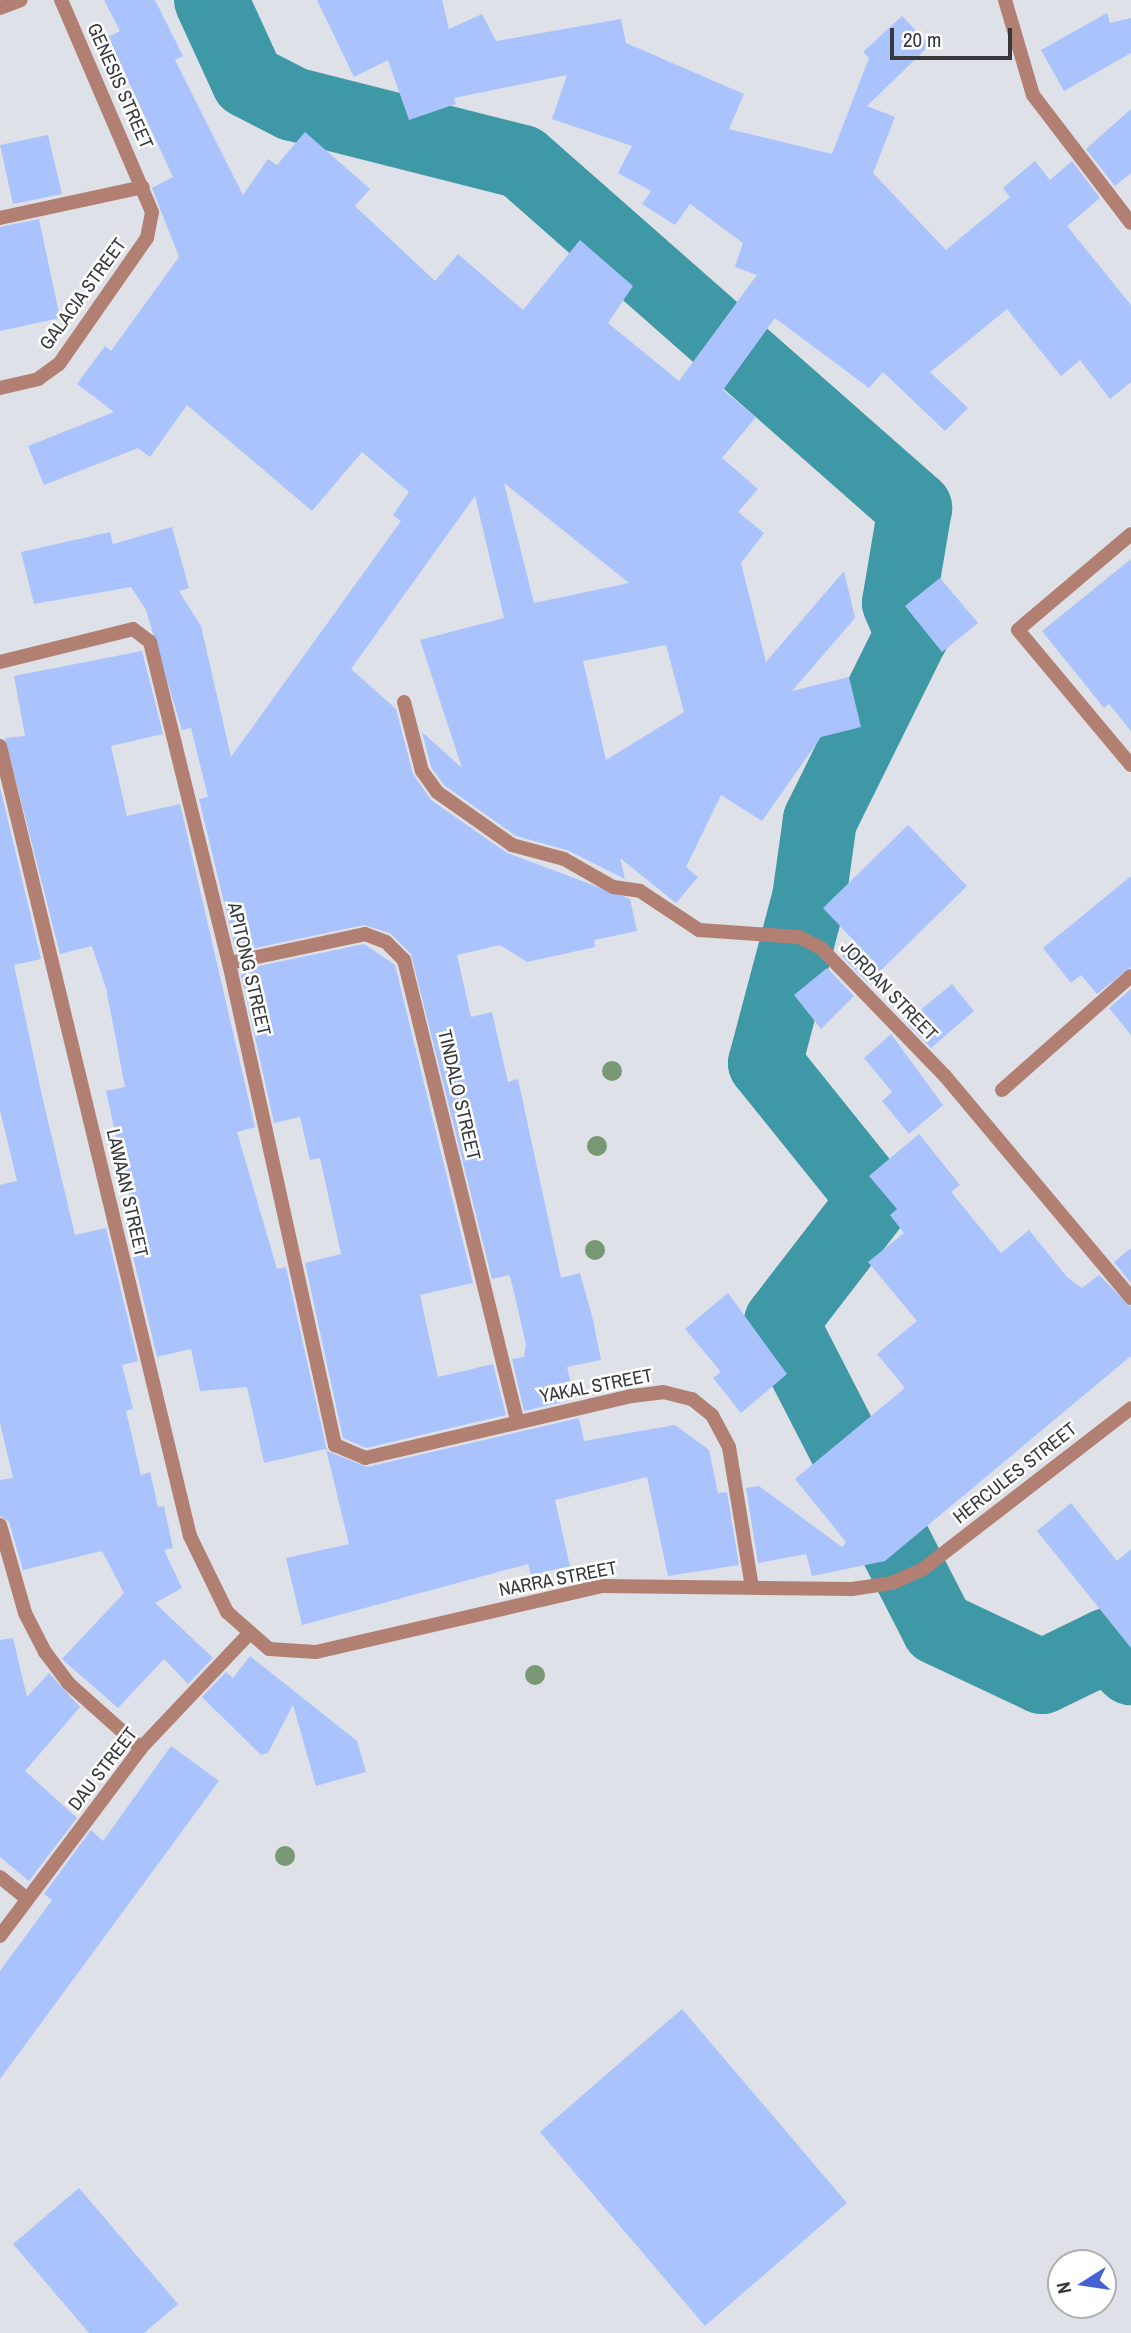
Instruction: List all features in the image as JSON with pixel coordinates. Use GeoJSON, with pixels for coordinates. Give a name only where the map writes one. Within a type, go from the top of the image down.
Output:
{"type":"FeatureCollection","features":[{"type":"Feature","properties":{"kind":"street"},"geometry":{"type":"LineString","coordinates":[[0,8],[21,0]]}},
{"type":"Feature","properties":{"kind":"street","name":"GENESIS STREET"},"geometry":{"type":"LineString","coordinates":[[61,0],[143,187]]}},
{"type":"Feature","properties":{"kind":"street"},"geometry":{"type":"LineString","coordinates":[[1005,0],[1023,74],[1057,133],[1131,223]]}},
{"type":"Feature","properties":{"kind":"street"},"geometry":{"type":"LineString","coordinates":[[0,218],[143,187]]}},
{"type":"Feature","properties":{"kind":"street","name":"GALACIA STREET"},"geometry":{"type":"LineString","coordinates":[[0,388],[38,379],[59,364],[147,237],[152,212],[143,187]]}},
{"type":"Feature","properties":{"kind":"street"},"geometry":{"type":"LineString","coordinates":[[1131,534],[1018,630],[1131,765]]}},
{"type":"Feature","properties":{"kind":"street","name":"APITONG STREET"},"geometry":{"type":"LineString","coordinates":[[0,662],[133,629],[144,633],[229,963],[335,1445],[349,1456]]}},
{"type":"Feature","properties":{"kind":"street","name":"JORDAN STREET"},"geometry":{"type":"LineString","coordinates":[[404,702],[422,771],[437,792],[512,845],[564,859],[613,887],[640,891],[699,930],[799,937],[821,948],[945,1076],[1131,1298]]}},
{"type":"Feature","properties":{"kind":"street","name":"LAWAAN STREET"},"geometry":{"type":"LineString","coordinates":[[0,746],[190,1536],[208,1582],[248,1635]]}},
{"type":"Feature","properties":{"kind":"street","name":"TINDALO STREET"},"geometry":{"type":"LineString","coordinates":[[229,963],[365,934],[386,942],[404,960],[517,1421]]}},
{"type":"Feature","properties":{"kind":"street"},"geometry":{"type":"LineString","coordinates":[[1002,1090],[1131,976]]}},
{"type":"Feature","properties":{"kind":"street","name":"YAKAL STREET"},"geometry":{"type":"LineString","coordinates":[[349,1456],[365,1458],[642,1394],[692,1399],[712,1415],[729,1447],[752,1587]]}},
{"type":"Feature","properties":{"kind":"street","name":"HERCULES STREET"},"geometry":{"type":"LineString","coordinates":[[923,1569],[1131,1408]]}},
{"type":"Feature","properties":{"kind":"street"},"geometry":{"type":"LineString","coordinates":[[0,1525],[25,1613],[45,1652],[68,1683],[141,1748]]}},
{"type":"Feature","properties":{"kind":"street","name":"NARRA STREET"},"geometry":{"type":"LineString","coordinates":[[248,1635],[292,1655],[602,1586],[874,1587],[923,1569]]}},
{"type":"Feature","properties":{"kind":"street","name":"DAU STREET"},"geometry":{"type":"LineString","coordinates":[[0,1936],[141,1748],[248,1635]]}},
{"type":"Feature","properties":{"kind":"street"},"geometry":{"type":"LineString","coordinates":[[0,1877],[27,1899]]}},
{"type":"Feature","properties":{"kind":"building"},"geometry":{"type":"Polygon","coordinates":[[[104,0],[155,0],[183,56],[175,60],[243,195],[268,159],[277,165],[305,132],[370,189],[355,206],[435,281],[458,254],[523,310],[580,240],[633,286],[608,323],[679,381],[757,275],[735,267],[743,243],[690,204],[675,225],[642,204],[651,191],[618,173],[632,146],[552,119],[567,75],[454,98],[456,104],[409,120],[388,60],[354,77],[317,0],[442,0],[449,29],[482,14],[496,41],[621,19],[626,43],[744,94],[729,129],[832,154],[869,58],[863,52],[902,16],[930,45],[867,106],[895,117],[873,173],[946,250],[1010,197],[1003,188],[1035,161],[1050,180],[1072,161],[1100,198],[1067,226],[1131,305],[1131,382],[1110,399],[1080,360],[1061,376],[1007,309],[930,372],[968,408],[945,431],[883,372],[869,388],[775,318],[723,390],[756,417],[722,458],[758,489],[738,512],[764,533],[741,563],[766,662],[844,571],[855,618],[792,691],[849,677],[861,727],[821,737],[762,821],[721,795],[686,867],[698,877],[676,903],[620,858],[625,879],[567,850],[516,836],[444,785],[431,767],[422,732],[462,768],[420,640],[504,618],[475,496],[351,669],[396,709],[413,774],[431,800],[507,853],[630,899],[637,931],[594,940],[595,947],[527,962],[500,945],[457,955],[471,1017],[492,1012],[508,1082],[518,1079],[561,1278],[580,1273],[593,1320],[601,1360],[567,1367],[575,1399],[524,1411],[512,1359],[524,1357],[526,1344],[511,1280],[509,1275],[492,1279],[411,954],[390,933],[364,925],[236,952],[199,799],[208,797],[191,728],[182,730],[146,610],[131,587],[34,604],[21,552],[110,532],[113,544],[172,527],[189,588],[179,591],[201,626],[231,757],[401,521],[393,515],[409,492],[362,452],[312,511],[187,405],[150,457],[138,448],[44,485],[28,446],[114,412],[77,384],[105,346],[111,351],[179,257],[152,188],[173,177],[108,37],[120,31],[104,0]],[[504,483],[534,603],[629,583],[504,483]],[[666,645],[583,661],[606,760],[684,712],[666,645]]]}},
{"type":"Feature","properties":{"kind":"building"},"geometry":{"type":"Polygon","coordinates":[[[1107,13],[1110,23],[1131,18],[1131,53],[1064,91],[1041,50],[1107,13]]]}},
{"type":"Feature","properties":{"kind":"building"},"geometry":{"type":"Polygon","coordinates":[[[1131,109],[1131,173],[1115,186],[1086,149],[1131,109]]]}},
{"type":"Feature","properties":{"kind":"building"},"geometry":{"type":"Polygon","coordinates":[[[48,135],[62,194],[13,204],[0,145],[48,135]]]}},
{"type":"Feature","properties":{"kind":"building"},"geometry":{"type":"Polygon","coordinates":[[[39,219],[60,318],[0,331],[0,227],[39,219]]]}},
{"type":"Feature","properties":{"kind":"building"},"geometry":{"type":"Polygon","coordinates":[[[1131,559],[1131,731],[1109,704],[1104,708],[1042,631],[1131,559]]]}},
{"type":"Feature","properties":{"kind":"building"},"geometry":{"type":"Polygon","coordinates":[[[940,578],[978,623],[942,652],[905,606],[940,578]]]}},
{"type":"Feature","properties":{"kind":"building"},"geometry":{"type":"Polygon","coordinates":[[[142,651],[163,734],[111,746],[127,816],[180,804],[255,1127],[237,1132],[277,1269],[286,1267],[327,1451],[367,1467],[579,1418],[584,1441],[675,1425],[709,1450],[718,1493],[727,1492],[739,1565],[668,1576],[647,1477],[555,1500],[570,1566],[531,1575],[528,1564],[302,1625],[286,1558],[349,1544],[326,1449],[264,1463],[247,1387],[200,1391],[191,1349],[157,1357],[125,1223],[135,1221],[106,1091],[125,1087],[106,988],[92,946],[60,954],[5,738],[25,736],[14,676],[142,651]]]}},
{"type":"Feature","properties":{"kind":"building"},"geometry":{"type":"Polygon","coordinates":[[[0,787],[41,959],[14,965],[43,1100],[75,1235],[106,1228],[138,1361],[122,1365],[133,1409],[126,1411],[141,1475],[150,1472],[158,1507],[164,1506],[173,1548],[164,1550],[182,1588],[155,1603],[213,1658],[188,1684],[164,1659],[118,1708],[62,1659],[124,1593],[102,1551],[23,1570],[9,1522],[0,1516],[0,1480],[13,1478],[0,1423],[0,1185],[17,1181],[0,1110],[0,787]]]}},
{"type":"Feature","properties":{"kind":"building"},"geometry":{"type":"Polygon","coordinates":[[[908,825],[967,886],[868,983],[842,956],[857,944],[823,908],[908,825]]]}},
{"type":"Feature","properties":{"kind":"building"},"geometry":{"type":"Polygon","coordinates":[[[1131,876],[1131,967],[1097,994],[1081,975],[1071,983],[1043,948],[1131,876]]]}},
{"type":"Feature","properties":{"kind":"building"},"geometry":{"type":"Polygon","coordinates":[[[364,944],[395,965],[473,1283],[420,1295],[438,1377],[493,1364],[506,1415],[366,1448],[343,1438],[305,1263],[341,1254],[320,1158],[310,1160],[300,1117],[274,1123],[240,970],[364,944]]]}},
{"type":"Feature","properties":{"kind":"building"},"geometry":{"type":"Polygon","coordinates":[[[827,968],[854,996],[821,1029],[794,995],[827,968]]]}},
{"type":"Feature","properties":{"kind":"building"},"geometry":{"type":"Polygon","coordinates":[[[952,984],[974,1011],[931,1048],[906,1022],[952,984]]]}},
{"type":"Feature","properties":{"kind":"building"},"geometry":{"type":"Polygon","coordinates":[[[1131,989],[1131,1035],[1109,1008],[1131,989]]]}},
{"type":"Feature","properties":{"kind":"building"},"geometry":{"type":"Polygon","coordinates":[[[891,1034],[943,1105],[909,1134],[882,1101],[892,1092],[864,1058],[891,1034]]]}},
{"type":"Feature","properties":{"kind":"building"},"geometry":{"type":"Polygon","coordinates":[[[919,1134],[960,1185],[951,1192],[1001,1253],[1029,1230],[1067,1277],[1082,1288],[1099,1275],[1131,1307],[1131,1356],[885,1561],[812,1576],[806,1554],[758,1563],[746,1488],[759,1486],[842,1547],[846,1542],[795,1479],[905,1388],[877,1354],[917,1321],[868,1262],[904,1233],[890,1215],[897,1209],[869,1176],[919,1134]]]}},
{"type":"Feature","properties":{"kind":"building"},"geometry":{"type":"Polygon","coordinates":[[[1131,1248],[1131,1283],[1114,1262],[1131,1248]]]}},
{"type":"Feature","properties":{"kind":"building"},"geometry":{"type":"Polygon","coordinates":[[[728,1293],[787,1374],[741,1413],[713,1378],[721,1372],[685,1329],[728,1293]]]}},
{"type":"Feature","properties":{"kind":"building"},"geometry":{"type":"Polygon","coordinates":[[[1071,1503],[1117,1561],[1131,1549],[1131,1648],[1037,1531],[1071,1503]]]}},
{"type":"Feature","properties":{"kind":"building"},"geometry":{"type":"Polygon","coordinates":[[[13,1638],[27,1697],[49,1673],[80,1707],[25,1771],[77,1818],[29,1881],[0,1857],[0,1640],[13,1638]]]}},
{"type":"Feature","properties":{"kind":"building"},"geometry":{"type":"Polygon","coordinates":[[[250,1656],[357,1741],[366,1772],[316,1786],[293,1705],[268,1753],[261,1755],[202,1697],[226,1672],[233,1678],[250,1656]]]}},
{"type":"Feature","properties":{"kind":"building"},"geometry":{"type":"Polygon","coordinates":[[[171,1746],[219,1781],[0,2079],[0,1971],[52,1900],[44,1894],[91,1830],[103,1841],[171,1746]]]}},
{"type":"Feature","properties":{"kind":"building"},"geometry":{"type":"Polygon","coordinates":[[[682,2009],[847,2203],[705,2326],[540,2132],[682,2009]]]}},
{"type":"Feature","properties":{"kind":"building"},"geometry":{"type":"Polygon","coordinates":[[[79,2188],[178,2304],[144,2333],[89,2333],[13,2244],[79,2188]]]}},
{"type":"Feature","properties":{"kind":"waterway"},"geometry":{"type":"LineString","coordinates":[[211,0],[248,81],[293,104],[522,162],[915,508],[899,603],[912,634],[820,820],[809,898],[765,1063],[875,1200],[781,1322],[938,1628],[1042,1677],[1108,1645],[1131,1668]]}}]}
